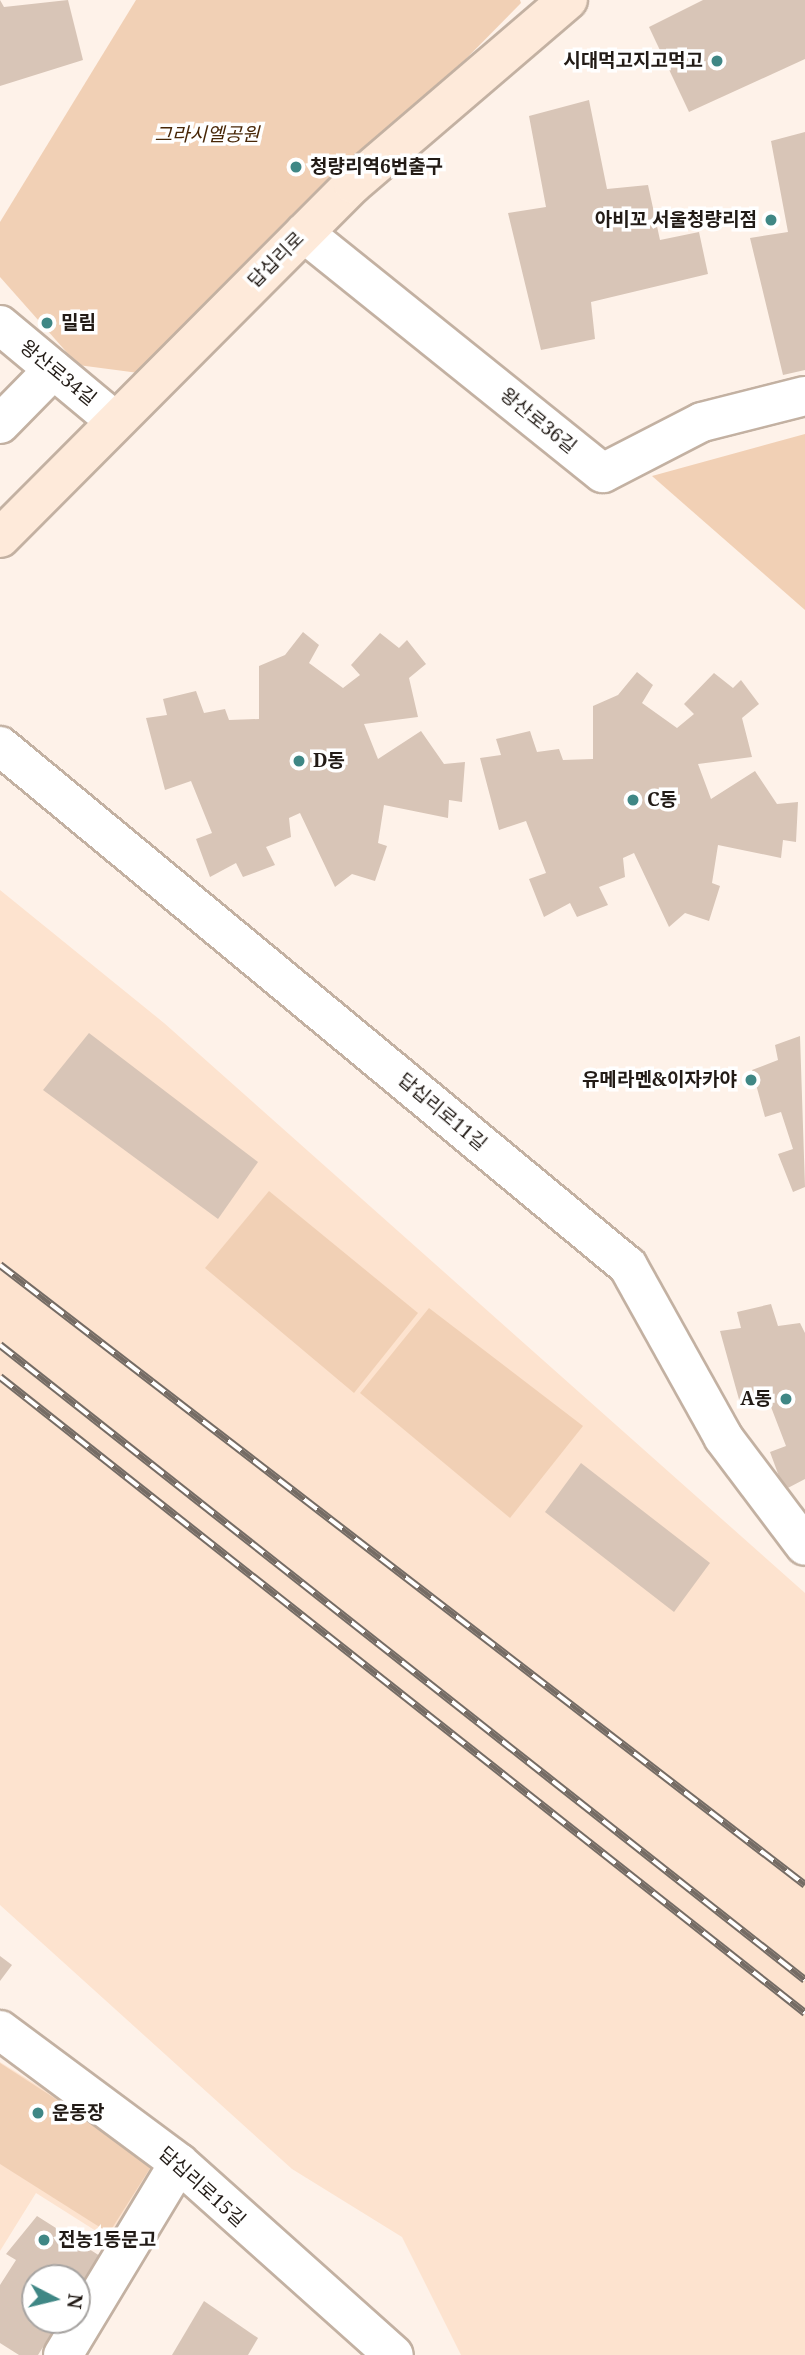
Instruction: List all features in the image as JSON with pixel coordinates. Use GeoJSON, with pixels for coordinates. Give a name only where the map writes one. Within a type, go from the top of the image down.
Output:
{"type":"FeatureCollection","features":[{"type":"Feature","properties":{"kind":"main road","name":"답십리로"},"geometry":{"type":"LineString","coordinates":[[0,538],[114,420],[304,233],[567,0]]}},
{"type":"Feature","properties":{"kind":"street","name":"왕산로36길"},"geometry":{"type":"LineString","coordinates":[[304,233],[603,473],[702,422],[805,396]]}},
{"type":"Feature","properties":{"kind":"street","name":"왕산로34길"},"geometry":{"type":"LineString","coordinates":[[1,326],[114,420]]}},
{"type":"Feature","properties":{"kind":"street"},"geometry":{"type":"LineString","coordinates":[[0,424],[53,370]]}},
{"type":"Feature","properties":{"kind":"street","name":"답십리로11길"},"geometry":{"type":"LineString","coordinates":[[0,746],[628,1266],[723,1437],[805,1546]]}},
{"type":"Feature","properties":{"kind":"street","name":"답십리로15길"},"geometry":{"type":"LineString","coordinates":[[0,2030],[179,2163],[394,2355]]}},
{"type":"Feature","properties":{"kind":"street"},"geometry":{"type":"LineString","coordinates":[[63,2355],[179,2163]]}},
{"type":"Feature","properties":{"kind":"shaded area"},"geometry":{"type":"Polygon","coordinates":[[[0,890],[164,1023],[805,1593],[805,2355],[461,2355],[402,2237],[292,2169],[0,1905],[0,890]]]}},
{"type":"Feature","properties":{"kind":"shaded area","name":"운동장"},"geometry":{"type":"Polygon","coordinates":[[[0,2062],[165,2165],[115,2243],[36,2193],[0,2251],[0,2062]]]}},
{"type":"Feature","properties":{"kind":"green space","name":"그라시엘공원"},"geometry":{"type":"Polygon","coordinates":[[[136,0],[520,0],[521,3],[154,375],[78,365],[0,277],[0,222],[136,0]]]}},
{"type":"Feature","properties":{"kind":"green space"},"geometry":{"type":"Polygon","coordinates":[[[805,434],[805,610],[652,476],[805,434]]]}},
{"type":"Feature","properties":{"kind":"green space"},"geometry":{"type":"Polygon","coordinates":[[[269,1191],[418,1313],[354,1393],[205,1268],[269,1191]]]}},
{"type":"Feature","properties":{"kind":"green space"},"geometry":{"type":"Polygon","coordinates":[[[429,1308],[583,1426],[510,1518],[360,1393],[429,1308]]]}},
{"type":"Feature","properties":{"kind":"green space","name":"운동장"},"geometry":{"type":"Polygon","coordinates":[[[0,2063],[154,2162],[109,2233],[0,2164],[0,2063]]]}},
{"type":"Feature","properties":{"kind":"building"},"geometry":{"type":"Polygon","coordinates":[[[0,0],[4,7],[68,0],[83,60],[0,86],[0,0]]]}},
{"type":"Feature","properties":{"kind":"building"},"geometry":{"type":"Polygon","coordinates":[[[703,0],[805,0],[805,59],[689,112],[649,27],[703,0]]]}},
{"type":"Feature","properties":{"kind":"building"},"geometry":{"type":"Polygon","coordinates":[[[589,100],[607,189],[648,185],[660,240],[699,232],[708,274],[591,302],[595,339],[541,350],[508,213],[546,207],[529,116],[589,100]]]}},
{"type":"Feature","properties":{"kind":"building"},"geometry":{"type":"Polygon","coordinates":[[[805,132],[805,370],[783,375],[750,238],[788,232],[771,141],[805,132]]]}},
{"type":"Feature","properties":{"kind":"building","name":"D동"},"geometry":{"type":"Polygon","coordinates":[[[303,632],[319,645],[309,663],[343,688],[360,675],[351,665],[380,633],[399,648],[407,640],[426,664],[409,678],[418,717],[364,724],[378,759],[421,731],[444,764],[465,762],[462,802],[449,800],[448,818],[384,805],[378,843],[387,846],[375,881],[352,874],[335,887],[300,813],[289,818],[291,837],[266,847],[275,865],[243,877],[236,863],[210,877],[196,839],[212,833],[191,781],[165,790],[146,718],[167,715],[163,699],[196,691],[204,713],[225,709],[229,720],[259,719],[259,666],[285,655],[303,632]]]}},
{"type":"Feature","properties":{"kind":"building","name":"C동"},"geometry":{"type":"Polygon","coordinates":[[[637,672],[653,685],[642,703],[677,728],[694,714],[684,704],[714,673],[733,688],[741,680],[759,704],[742,718],[752,757],[698,764],[711,799],[755,771],[777,804],[798,802],[796,842],[783,840],[781,858],[718,845],[712,883],[720,886],[709,921],[685,913],[669,927],[634,853],[623,858],[625,877],[599,887],[608,905],[577,917],[570,903],[544,917],[529,879],[546,873],[526,821],[499,830],[480,758],[501,755],[496,739],[530,731],[537,752],[559,749],[563,760],[593,759],[593,706],[618,695],[637,672]]]}},
{"type":"Feature","properties":{"kind":"building"},"geometry":{"type":"Polygon","coordinates":[[[89,1033],[258,1162],[218,1219],[43,1090],[89,1033]]]}},
{"type":"Feature","properties":{"kind":"building"},"geometry":{"type":"Polygon","coordinates":[[[800,1036],[805,1187],[793,1192],[778,1154],[793,1149],[781,1112],[765,1117],[752,1070],[778,1060],[775,1045],[800,1036]]]}},
{"type":"Feature","properties":{"kind":"building","name":"A동"},"geometry":{"type":"Polygon","coordinates":[[[771,1304],[778,1326],[800,1323],[805,1333],[805,1479],[784,1490],[770,1452],[786,1446],[766,1394],[740,1403],[720,1331],[741,1328],[737,1312],[771,1304]]]}},
{"type":"Feature","properties":{"kind":"building"},"geometry":{"type":"Polygon","coordinates":[[[581,1463],[710,1563],[674,1612],[545,1512],[581,1463]]]}},
{"type":"Feature","properties":{"kind":"building"},"geometry":{"type":"Polygon","coordinates":[[[0,1956],[12,1965],[0,1981],[0,1956]]]}},
{"type":"Feature","properties":{"kind":"building"},"geometry":{"type":"Polygon","coordinates":[[[37,2216],[100,2256],[91,2270],[91,2264],[21,2264],[21,2334],[51,2334],[38,2355],[19,2355],[0,2343],[0,2285],[16,2260],[6,2254],[37,2216]]]}},
{"type":"Feature","properties":{"kind":"building"},"geometry":{"type":"Polygon","coordinates":[[[204,2301],[258,2338],[248,2355],[172,2355],[204,2301]]]}},
{"type":"Feature","properties":{"kind":"railway"},"geometry":{"type":"LineString","coordinates":[[0,1265],[805,1885]]}},
{"type":"Feature","properties":{"kind":"railway"},"geometry":{"type":"LineString","coordinates":[[0,1345],[805,1980]]}},
{"type":"Feature","properties":{"kind":"railway"},"geometry":{"type":"LineString","coordinates":[[0,1377],[805,2013]]}},
{"type":"Feature","properties":{"kind":"place","name":"시대먹고지고먹고"},"geometry":{"type":"Point","coordinates":[717,61]}},
{"type":"Feature","properties":{"kind":"place","name":"청량리역6번출구"},"geometry":{"type":"Point","coordinates":[296,167]}},
{"type":"Feature","properties":{"kind":"place","name":"아비꼬 서울청량리점"},"geometry":{"type":"Point","coordinates":[771,220]}},
{"type":"Feature","properties":{"kind":"place","name":"밀림"},"geometry":{"type":"Point","coordinates":[47,323]}},
{"type":"Feature","properties":{"kind":"place","name":"D동"},"geometry":{"type":"Point","coordinates":[299,761]}},
{"type":"Feature","properties":{"kind":"place","name":"C동"},"geometry":{"type":"Point","coordinates":[633,800]}},
{"type":"Feature","properties":{"kind":"place","name":"유메라멘&이자카야"},"geometry":{"type":"Point","coordinates":[751,1080]}},
{"type":"Feature","properties":{"kind":"place","name":"A동"},"geometry":{"type":"Point","coordinates":[786,1399]}},
{"type":"Feature","properties":{"kind":"place","name":"운동장"},"geometry":{"type":"Point","coordinates":[38,2113]}},
{"type":"Feature","properties":{"kind":"place","name":"전농1동문고"},"geometry":{"type":"Point","coordinates":[44,2240]}}]}
